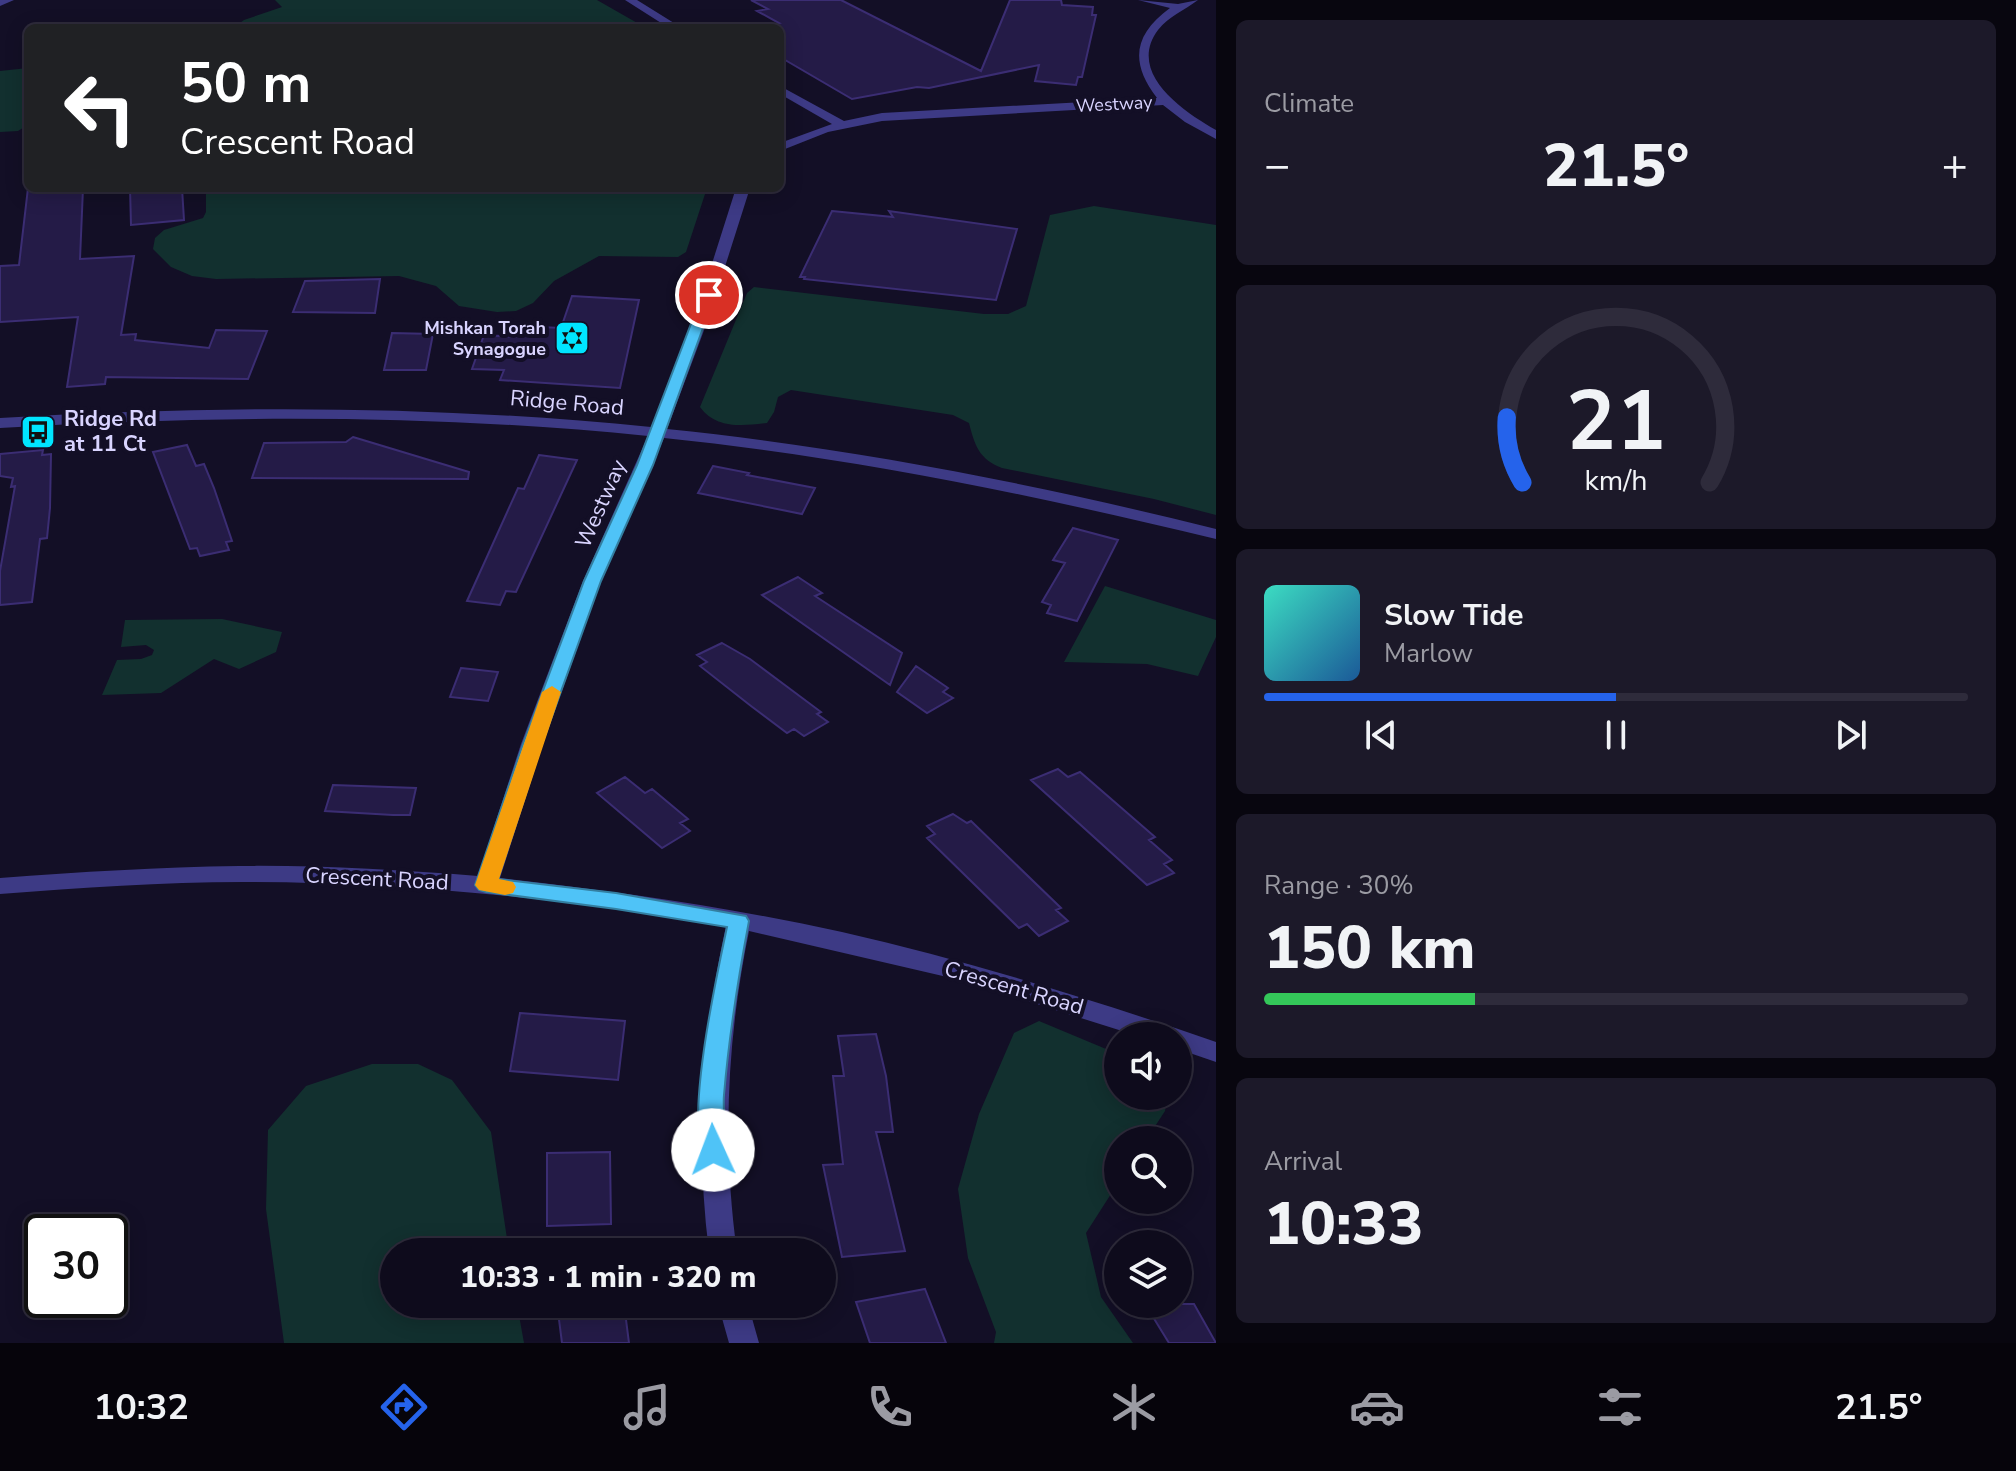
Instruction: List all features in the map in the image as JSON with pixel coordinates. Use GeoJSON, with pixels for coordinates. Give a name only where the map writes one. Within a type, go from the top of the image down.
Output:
{"type":"FeatureCollection","features":[{"type":"Feature","properties":{"kind":"street"},"geometry":{"type":"LineString","coordinates":[[0,3],[9,0]]}},
{"type":"Feature","properties":{"kind":"street"},"geometry":{"type":"LineString","coordinates":[[630,0],[670,24]]}},
{"type":"Feature","properties":{"kind":"street"},"geometry":{"type":"LineString","coordinates":[[1143,0],[1178,7]]}},
{"type":"Feature","properties":{"kind":"street"},"geometry":{"type":"LineString","coordinates":[[1193,0],[1178,7],[1153,27],[1144,45],[1144,66],[1166,101],[1216,135]]}},
{"type":"Feature","properties":{"kind":"street"},"geometry":{"type":"LineString","coordinates":[[784,91],[842,125]]}},
{"type":"Feature","properties":{"kind":"street","name":"Westway"},"geometry":{"type":"LineString","coordinates":[[784,145],[842,125],[916,114],[1166,101]]}},
{"type":"Feature","properties":{"kind":"street","name":"Westway"},"geometry":{"type":"LineString","coordinates":[[486,885],[532,744],[592,581],[657,434],[702,317],[742,192]]}},
{"type":"Feature","properties":{"kind":"street","name":"Ridge Road"},"geometry":{"type":"LineString","coordinates":[[0,423],[128,416],[315,413],[501,419],[657,434],[917,469],[1090,503],[1216,534]]}},
{"type":"Feature","properties":{"kind":"street","name":"Crescent Road"},"geometry":{"type":"LineString","coordinates":[[0,886],[144,876],[268,874],[486,885],[616,901],[739,921],[959,970],[1124,1022]]}},
{"type":"Feature","properties":{"kind":"street"},"geometry":{"type":"LineString","coordinates":[[721,1238],[714,1199],[711,1101],[720,1013],[739,921]]}},
{"type":"Feature","properties":{"kind":"street"},"geometry":{"type":"LineString","coordinates":[[1192,1044],[1216,1052]]}},
{"type":"Feature","properties":{"kind":"street"},"geometry":{"type":"LineString","coordinates":[[737,1318],[744,1343]]}},
{"type":"Feature","properties":{"kind":"green space"},"geometry":{"type":"Polygon","coordinates":[[[275,0],[597,0],[639,24],[238,24],[282,7],[275,0]]]}},
{"type":"Feature","properties":{"kind":"green space"},"geometry":{"type":"Polygon","coordinates":[[[24,68],[24,127],[18,131],[0,132],[0,71],[24,68]]]}},
{"type":"Feature","properties":{"kind":"green space"},"geometry":{"type":"Polygon","coordinates":[[[206,192],[706,192],[686,252],[678,257],[599,256],[554,281],[533,303],[516,311],[497,312],[459,306],[436,286],[399,276],[216,279],[192,276],[171,267],[153,249],[155,238],[164,230],[203,218],[206,192]]]}},
{"type":"Feature","properties":{"kind":"green space"},"geometry":{"type":"Polygon","coordinates":[[[1094,206],[1216,225],[1216,515],[1002,468],[979,451],[969,423],[953,415],[791,390],[778,397],[767,423],[722,423],[700,407],[747,293],[754,287],[984,314],[1008,314],[1026,306],[1050,215],[1094,206]]]}},
{"type":"Feature","properties":{"kind":"green space"},"geometry":{"type":"Polygon","coordinates":[[[1105,586],[1216,620],[1216,637],[1198,676],[1147,664],[1064,662],[1105,586]]]}},
{"type":"Feature","properties":{"kind":"green space"},"geometry":{"type":"Polygon","coordinates":[[[222,619],[282,632],[276,652],[239,669],[214,659],[161,693],[102,695],[117,660],[141,659],[152,655],[154,650],[146,645],[121,647],[125,620],[222,619]]]}},
{"type":"Feature","properties":{"kind":"green space"},"geometry":{"type":"Polygon","coordinates":[[[1039,1021],[1104,1048],[1104,1110],[1165,1110],[1155,1126],[1104,1126],[1104,1205],[1086,1233],[1104,1301],[1104,1318],[1116,1318],[1133,1343],[994,1343],[996,1332],[968,1258],[958,1189],[979,1114],[1014,1033],[1039,1021]]]}},
{"type":"Feature","properties":{"kind":"green space"},"geometry":{"type":"Polygon","coordinates":[[[372,1064],[418,1064],[452,1080],[491,1132],[507,1238],[380,1238],[380,1318],[520,1318],[524,1343],[284,1343],[266,1209],[268,1130],[306,1086],[372,1064]]]}},
{"type":"Feature","properties":{"kind":"building"},"geometry":{"type":"Polygon","coordinates":[[[751,0],[841,0],[981,71],[1010,0],[1061,0],[1062,5],[1093,7],[1092,15],[1096,15],[1082,77],[1078,77],[1076,85],[1035,81],[1039,65],[929,88],[917,87],[852,99],[784,59],[784,24],[774,24],[779,23],[757,11],[768,9],[751,0]]]}},
{"type":"Feature","properties":{"kind":"building"},"geometry":{"type":"Polygon","coordinates":[[[28,192],[83,192],[80,259],[134,256],[121,335],[136,334],[135,340],[209,348],[216,330],[267,331],[248,379],[106,377],[105,384],[67,387],[78,317],[0,322],[0,266],[19,265],[28,192]]]}},
{"type":"Feature","properties":{"kind":"building"},"geometry":{"type":"Polygon","coordinates":[[[130,192],[182,192],[184,220],[131,225],[130,192]]]}},
{"type":"Feature","properties":{"kind":"building"},"geometry":{"type":"Polygon","coordinates":[[[832,211],[893,217],[889,211],[1017,229],[996,300],[800,277],[832,211]]]}},
{"type":"Feature","properties":{"kind":"building"},"geometry":{"type":"Polygon","coordinates":[[[380,279],[375,313],[293,312],[305,281],[380,279]]]}},
{"type":"Feature","properties":{"kind":"building","name":"Mishkan Torah Synagogue"},"geometry":{"type":"Polygon","coordinates":[[[572,296],[639,300],[620,388],[500,380],[504,370],[472,369],[484,335],[516,337],[520,326],[561,328],[572,296]]]}},
{"type":"Feature","properties":{"kind":"building"},"geometry":{"type":"Polygon","coordinates":[[[392,333],[433,334],[426,370],[384,370],[392,333]]]}},
{"type":"Feature","properties":{"kind":"building"},"geometry":{"type":"Polygon","coordinates":[[[353,437],[469,472],[468,479],[252,478],[264,443],[346,442],[353,437]]]}},
{"type":"Feature","properties":{"kind":"building"},"geometry":{"type":"Polygon","coordinates":[[[187,445],[196,466],[204,464],[214,488],[232,541],[226,542],[229,550],[200,556],[197,548],[190,549],[153,452],[187,445]]]}},
{"type":"Feature","properties":{"kind":"building"},"geometry":{"type":"Polygon","coordinates":[[[43,450],[42,455],[51,454],[50,508],[47,538],[40,539],[32,602],[0,605],[0,571],[15,486],[11,487],[13,478],[0,476],[0,454],[43,450]]]}},
{"type":"Feature","properties":{"kind":"building"},"geometry":{"type":"Polygon","coordinates":[[[539,455],[577,460],[516,592],[506,591],[500,605],[467,601],[518,488],[524,489],[539,455]]]}},
{"type":"Feature","properties":{"kind":"building"},"geometry":{"type":"Polygon","coordinates":[[[713,466],[815,488],[802,514],[698,493],[713,466]]]}},
{"type":"Feature","properties":{"kind":"building"},"geometry":{"type":"Polygon","coordinates":[[[1073,528],[1118,540],[1077,621],[1047,613],[1051,605],[1042,602],[1065,563],[1053,560],[1073,528]]]}},
{"type":"Feature","properties":{"kind":"building"},"geometry":{"type":"Polygon","coordinates":[[[798,577],[822,593],[815,596],[902,653],[890,685],[762,595],[798,577]]]}},
{"type":"Feature","properties":{"kind":"building"},"geometry":{"type":"Polygon","coordinates":[[[722,643],[750,659],[821,712],[817,714],[828,722],[804,736],[794,729],[787,733],[700,666],[707,662],[697,655],[722,643]]]}},
{"type":"Feature","properties":{"kind":"building"},"geometry":{"type":"Polygon","coordinates":[[[916,666],[948,688],[943,692],[953,698],[927,713],[897,692],[916,666]]]}},
{"type":"Feature","properties":{"kind":"building"},"geometry":{"type":"Polygon","coordinates":[[[461,668],[498,672],[488,701],[450,697],[461,668]]]}},
{"type":"Feature","properties":{"kind":"building"},"geometry":{"type":"Polygon","coordinates":[[[1058,769],[1068,777],[1080,772],[1155,837],[1149,840],[1172,860],[1164,864],[1174,873],[1147,885],[1031,780],[1058,769]]]}},
{"type":"Feature","properties":{"kind":"building"},"geometry":{"type":"Polygon","coordinates":[[[625,777],[645,793],[652,789],[688,819],[680,823],[690,831],[662,848],[597,793],[625,777]]]}},
{"type":"Feature","properties":{"kind":"building"},"geometry":{"type":"Polygon","coordinates":[[[333,785],[416,788],[410,815],[393,815],[325,811],[333,785]]]}},
{"type":"Feature","properties":{"kind":"building"},"geometry":{"type":"Polygon","coordinates":[[[953,814],[967,823],[971,821],[1061,908],[1056,910],[1068,921],[1039,936],[1027,924],[1019,928],[927,838],[935,834],[927,826],[953,814]]]}},
{"type":"Feature","properties":{"kind":"building"},"geometry":{"type":"Polygon","coordinates":[[[520,1013],[625,1021],[618,1080],[510,1071],[520,1013]]]}},
{"type":"Feature","properties":{"kind":"building"},"geometry":{"type":"Polygon","coordinates":[[[876,1034],[886,1076],[893,1132],[876,1132],[905,1251],[842,1257],[823,1165],[843,1164],[833,1076],[844,1076],[838,1036],[876,1034]]]}},
{"type":"Feature","properties":{"kind":"building"},"geometry":{"type":"Polygon","coordinates":[[[610,1152],[611,1224],[547,1226],[547,1153],[610,1152]]]}},
{"type":"Feature","properties":{"kind":"building"},"geometry":{"type":"Polygon","coordinates":[[[925,1289],[946,1343],[870,1343],[856,1302],[925,1289]]]}},
{"type":"Feature","properties":{"kind":"building"},"geometry":{"type":"Polygon","coordinates":[[[1194,1304],[1216,1343],[1169,1343],[1154,1318],[1192,1318],[1194,1304]]]}},
{"type":"Feature","properties":{"kind":"building"},"geometry":{"type":"Polygon","coordinates":[[[559,1318],[626,1318],[629,1343],[562,1343],[559,1318]]]}},
{"type":"Feature","properties":{"kind":"slow traffic"},"geometry":{"type":"LineString","coordinates":[[505,887],[486,885],[552,692]]}},
{"type":"Feature","properties":{"kind":"place","name":"Mishkan Torah Synagogue"},"geometry":{"type":"Point","coordinates":[572,338]}},
{"type":"Feature","properties":{"kind":"place","name":"Ridge Rd at 11 Ct"},"geometry":{"type":"Point","coordinates":[38,432]}},
{"type":"Feature","properties":{"kind":"route"},"geometry":{"type":"LineString","coordinates":[[709,295],[645,465],[592,581],[532,744],[486,885],[616,901],[739,921],[720,1013],[711,1101],[713,1150]]}}]}
